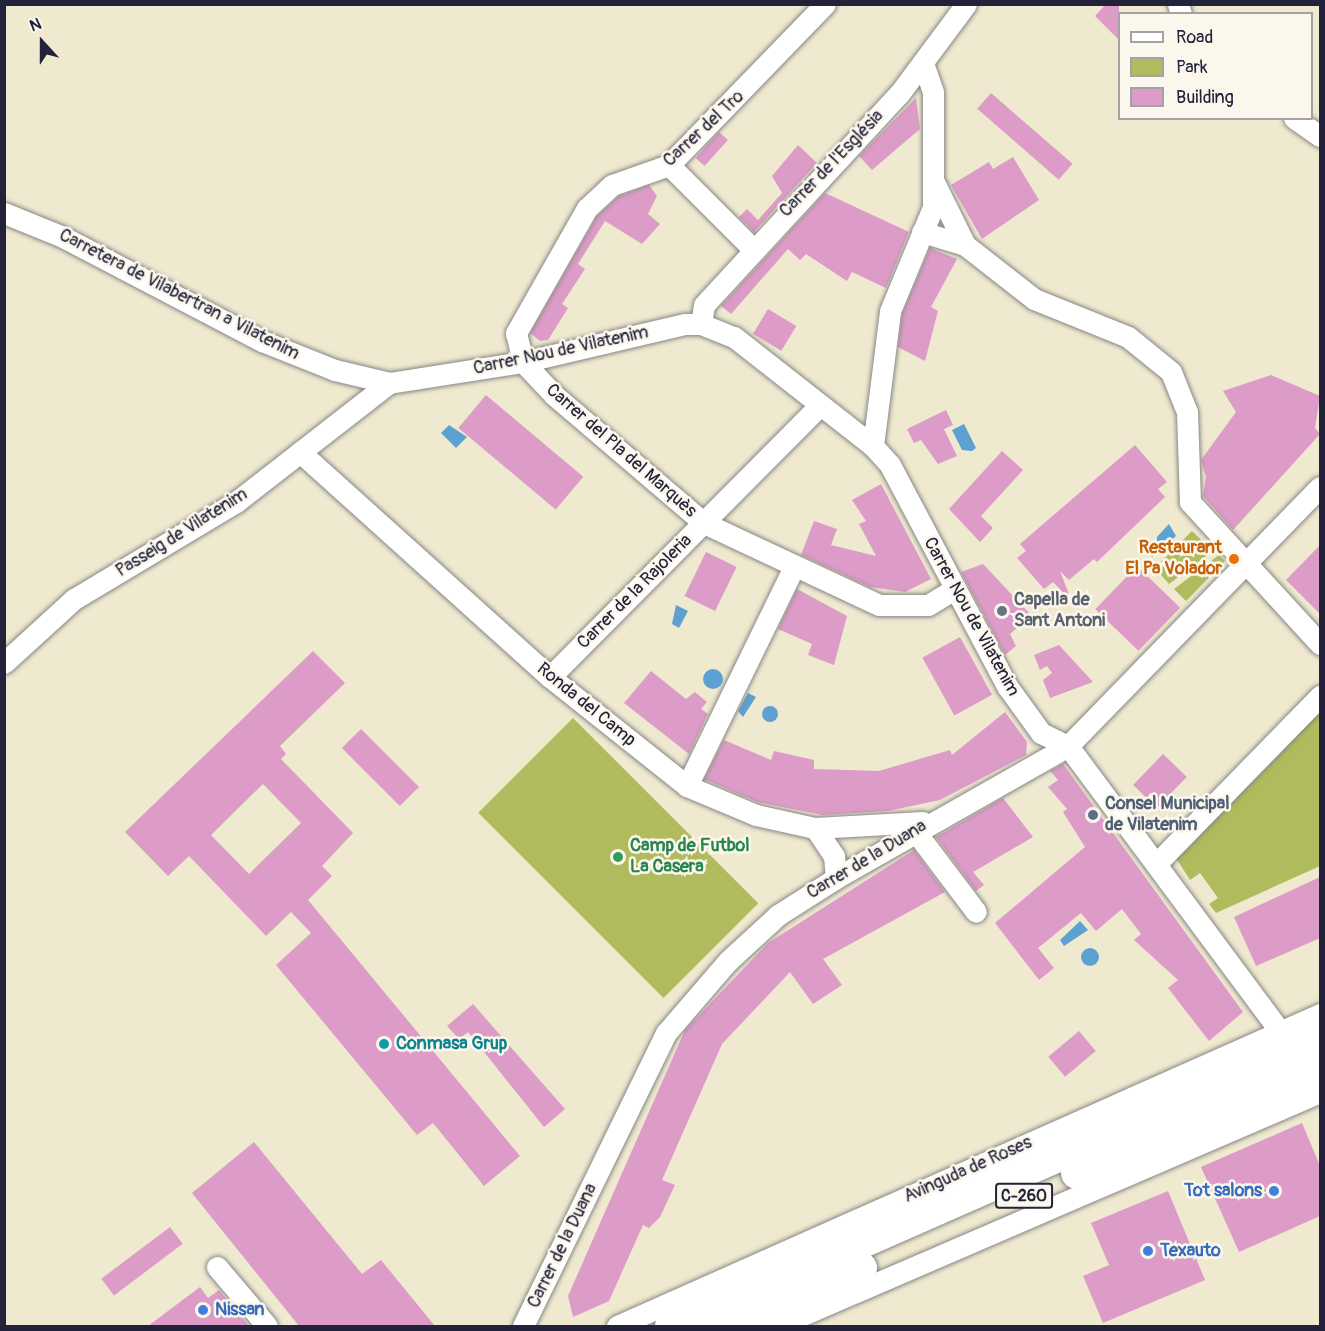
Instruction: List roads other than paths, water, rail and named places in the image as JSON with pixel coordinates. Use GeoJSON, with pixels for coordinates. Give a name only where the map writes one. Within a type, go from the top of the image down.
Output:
{"type":"FeatureCollection","features":[{"type":"Feature","properties":{"kind":"highway","name":"C-260"},"geometry":{"type":"LineString","coordinates":[[671,1326],[1320,1041]]}},
{"type":"Feature","properties":{"kind":"highway","name":"C-260"},"geometry":{"type":"LineString","coordinates":[[727,1326],[1320,1066]]}},
{"type":"Feature","properties":{"kind":"street","name":"Carrer del Tro"},"geometry":{"type":"LineString","coordinates":[[523,362],[516,333],[587,208],[612,185],[669,165],[825,4]]}},
{"type":"Feature","properties":{"kind":"street","name":"Carrer de l'Església"},"geometry":{"type":"LineString","coordinates":[[701,324],[704,305],[923,63],[966,4]]}},
{"type":"Feature","properties":{"kind":"street"},"geometry":{"type":"LineString","coordinates":[[873,446],[890,311],[933,207],[933,92],[923,63]]}},
{"type":"Feature","properties":{"kind":"street"},"geometry":{"type":"LineString","coordinates":[[1297,120],[1320,136]]}},
{"type":"Feature","properties":{"kind":"street"},"geometry":{"type":"LineString","coordinates":[[669,165],[753,249]]}},
{"type":"Feature","properties":{"kind":"street"},"geometry":{"type":"LineString","coordinates":[[933,180],[965,245]]}},
{"type":"Feature","properties":{"kind":"street","name":"Carretera de Vilabertran a Vilatenim"},"geometry":{"type":"LineString","coordinates":[[4,213],[63,237],[262,341],[335,370],[389,382]]}},
{"type":"Feature","properties":{"kind":"street"},"geometry":{"type":"LineString","coordinates":[[922,232],[965,245],[1034,299],[1128,337],[1171,372],[1187,412],[1190,502],[1320,644]]}},
{"type":"Feature","properties":{"kind":"street","name":"Carrer Nou de Vilatenim"},"geometry":{"type":"LineString","coordinates":[[389,382],[523,362],[701,324],[734,337],[873,446],[890,465],[955,589],[1020,705],[1041,734],[1068,746],[1281,1031]]}},
{"type":"Feature","properties":{"kind":"street","name":"Carrer del Pla del Marquès"},"geometry":{"type":"LineString","coordinates":[[523,362],[554,395],[704,523],[793,569],[879,605],[928,605],[955,589]]}},
{"type":"Feature","properties":{"kind":"street","name":"Passeig de Vilatenim"},"geometry":{"type":"LineString","coordinates":[[4,663],[74,598],[236,502],[389,382]]}},
{"type":"Feature","properties":{"kind":"street","name":"Carrer de la Rajoleria"},"geometry":{"type":"LineString","coordinates":[[550,677],[820,405]]}},
{"type":"Feature","properties":{"kind":"street","name":"Ronda del Camp"},"geometry":{"type":"LineString","coordinates":[[300,452],[550,677],[687,786],[756,815],[815,828],[923,826]]}},
{"type":"Feature","properties":{"kind":"street","name":"Carrer de la Duana"},"geometry":{"type":"LineString","coordinates":[[524,1326],[666,1033],[728,961],[778,915],[836,878],[923,826],[1068,746],[1320,488]]}},
{"type":"Feature","properties":{"kind":"street"},"geometry":{"type":"LineString","coordinates":[[687,786],[793,569]]}},
{"type":"Feature","properties":{"kind":"street"},"geometry":{"type":"LineString","coordinates":[[1156,864],[1320,696]]}},
{"type":"Feature","properties":{"kind":"street"},"geometry":{"type":"LineString","coordinates":[[923,826],[976,912]]}},
{"type":"Feature","properties":{"kind":"street"},"geometry":{"type":"LineString","coordinates":[[815,828],[834,856],[836,878]]}},
{"type":"Feature","properties":{"kind":"street","name":"Avinguda de Roses"},"geometry":{"type":"LineString","coordinates":[[616,1326],[1320,1014]]}},
{"type":"Feature","properties":{"kind":"street"},"geometry":{"type":"LineString","coordinates":[[777,1326],[1320,1092]]}},
{"type":"Feature","properties":{"kind":"street"},"geometry":{"type":"LineString","coordinates":[[217,1267],[267,1326]]}},
{"type":"Feature","properties":{"kind":"water"},"geometry":{"type":"Polygon","coordinates":[[[964,424],[976,448],[972,451],[962,450],[952,430],[964,424]]]}},
{"type":"Feature","properties":{"kind":"water"},"geometry":{"type":"Polygon","coordinates":[[[449,425],[467,437],[456,448],[441,433],[449,425]]]}},
{"type":"Feature","properties":{"kind":"water"},"geometry":{"type":"Polygon","coordinates":[[[1169,524],[1176,536],[1152,557],[1145,550],[1169,524]]]}},
{"type":"Feature","properties":{"kind":"water"},"geometry":{"type":"Polygon","coordinates":[[[676,605],[688,611],[679,628],[672,624],[676,605]]]}},
{"type":"Feature","properties":{"kind":"water"},"geometry":{"type":"Polygon","coordinates":[[[713,669],[720,672],[723,679],[720,686],[713,689],[706,686],[703,679],[706,672],[713,669]]]}},
{"type":"Feature","properties":{"kind":"water"},"geometry":{"type":"Polygon","coordinates":[[[748,693],[756,697],[743,717],[738,711],[748,693]]]}},
{"type":"Feature","properties":{"kind":"water"},"geometry":{"type":"Polygon","coordinates":[[[767,706],[773,706],[778,714],[776,720],[767,722],[762,717],[762,711],[767,706]]]}},
{"type":"Feature","properties":{"kind":"water"},"geometry":{"type":"Polygon","coordinates":[[[1080,921],[1088,930],[1064,946],[1060,940],[1080,921]]]}},
{"type":"Feature","properties":{"kind":"water"},"geometry":{"type":"Polygon","coordinates":[[[1086,948],[1094,948],[1099,953],[1097,964],[1086,966],[1081,961],[1081,953],[1086,948]]]}},
{"type":"Feature","properties":{"kind":"place","name":"Restaurant El Pa Volador"},"geometry":{"type":"Point","coordinates":[1234,559]}},
{"type":"Feature","properties":{"kind":"place","name":"Capella de Sant Antoni"},"geometry":{"type":"Point","coordinates":[1002,611]}},
{"type":"Feature","properties":{"kind":"place","name":"Consel Municipal de Vilatenim"},"geometry":{"type":"Point","coordinates":[1093,815]}},
{"type":"Feature","properties":{"kind":"place","name":"Camp de Futbol La Casera"},"geometry":{"type":"Point","coordinates":[618,857]}},
{"type":"Feature","properties":{"kind":"place","name":"Conmasa Grup"},"geometry":{"type":"Point","coordinates":[384,1044]}},
{"type":"Feature","properties":{"kind":"place","name":"Tot salons"},"geometry":{"type":"Point","coordinates":[1274,1191]}},
{"type":"Feature","properties":{"kind":"place","name":"Texauto"},"geometry":{"type":"Point","coordinates":[1148,1251]}},
{"type":"Feature","properties":{"kind":"place","name":"Nissan"},"geometry":{"type":"Point","coordinates":[203,1310]}}]}
